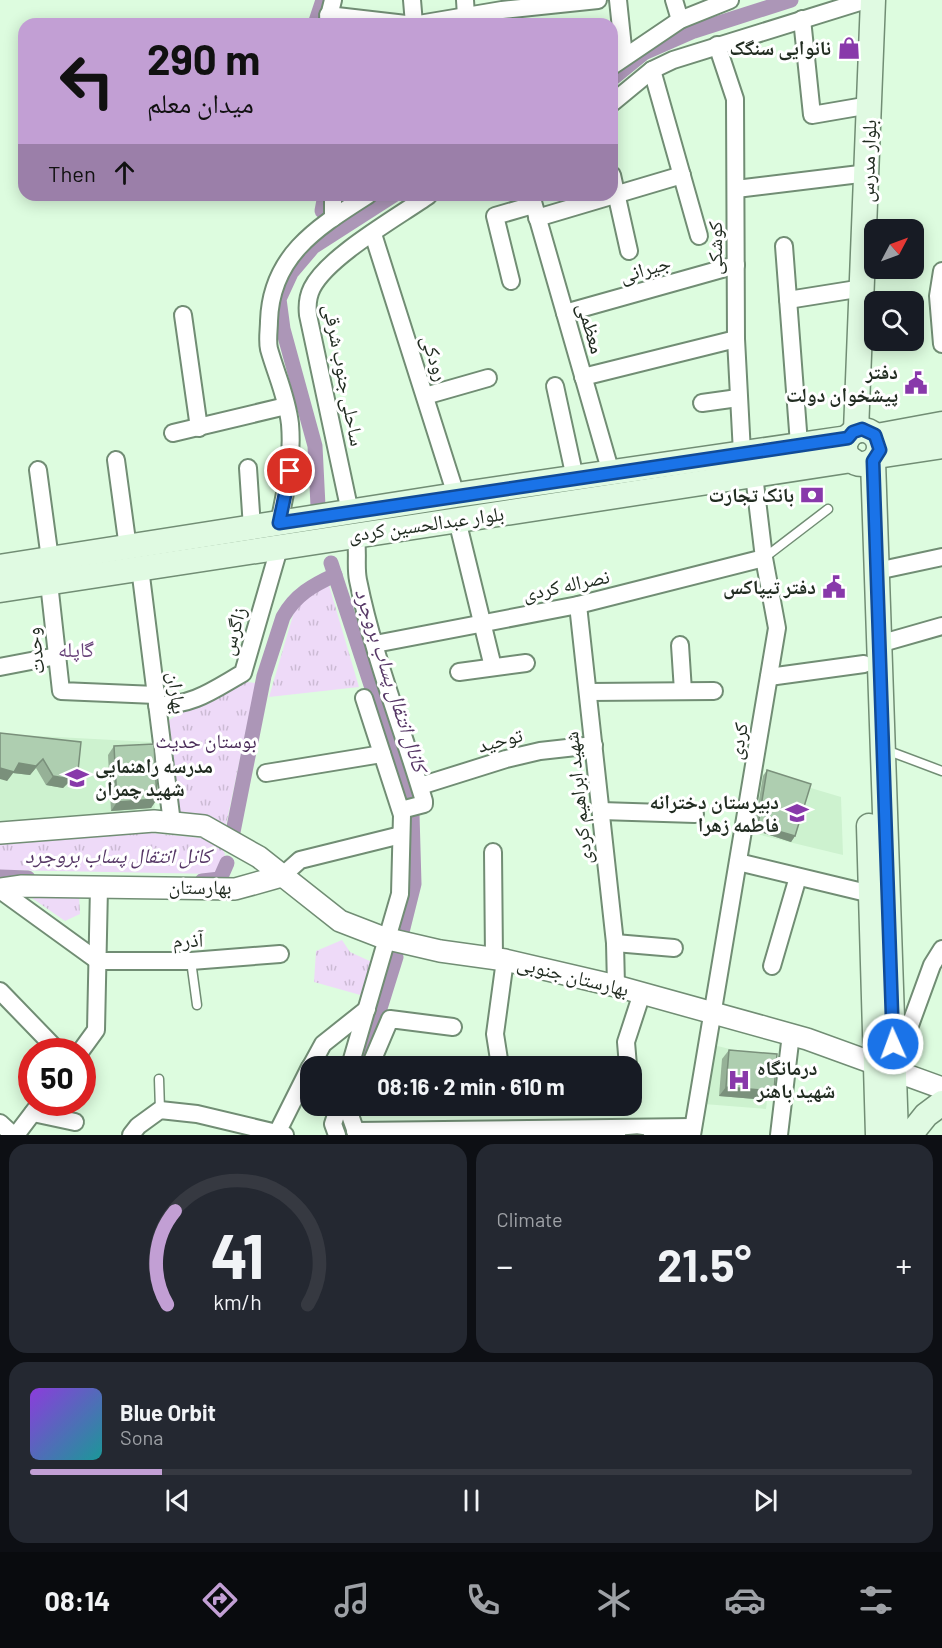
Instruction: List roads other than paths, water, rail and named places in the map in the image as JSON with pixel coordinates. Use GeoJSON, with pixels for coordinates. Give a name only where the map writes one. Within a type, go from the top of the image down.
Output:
{"type":"FeatureCollection","features":[{"type":"Feature","properties":{"kind":"main road","name":"بلوار مدرس"},"geometry":{"type":"LineString","coordinates":[[871,291],[868,173],[873,0]]}},
{"type":"Feature","properties":{"kind":"main road","name":"بلوار مدرس"},"geometry":{"type":"LineString","coordinates":[[881,219],[890,0]]}},
{"type":"Feature","properties":{"kind":"main road","name":"بلوار مدرس"},"geometry":{"type":"LineString","coordinates":[[864,447],[868,351]]}},
{"type":"Feature","properties":{"kind":"main road"},"geometry":{"type":"LineString","coordinates":[[876,351],[864,447],[864,664],[871,894],[885,1067],[896,1135]]}},
{"type":"Feature","properties":{"kind":"main road"},"geometry":{"type":"LineString","coordinates":[[864,447],[942,424]]}},
{"type":"Feature","properties":{"kind":"main road"},"geometry":{"type":"LineString","coordinates":[[942,430],[942,438]]}},
{"type":"Feature","properties":{"kind":"main road"},"geometry":{"type":"LineString","coordinates":[[864,447],[942,446]]}},
{"type":"Feature","properties":{"kind":"main road","name":"بلوار عبدالحسین کردی"},"geometry":{"type":"LineString","coordinates":[[0,590],[49,571],[353,523],[456,495],[742,453],[801,456],[864,447]]}},
{"type":"Feature","properties":{"kind":"main road"},"geometry":{"type":"LineString","coordinates":[[864,447],[877,571],[883,749],[885,1067],[878,1135]]}},
{"type":"Feature","properties":{"kind":"main road","name":"بلوار عبدالحسین کردی"},"geometry":{"type":"LineString","coordinates":[[353,523],[457,520],[754,475],[801,456]]}},
{"type":"Feature","properties":{"kind":"main road","name":"بلوار عبدالحسین کردی"},"geometry":{"type":"LineString","coordinates":[[134,558],[252,528],[280,534]]}},
{"type":"Feature","properties":{"kind":"main road","name":"بلوار عبدالحسین کردی"},"geometry":{"type":"LineString","coordinates":[[0,567],[49,571]]}},
{"type":"Feature","properties":{"kind":"main road"},"geometry":{"type":"LineString","coordinates":[[910,1135],[926,1115],[942,1102]]}},
{"type":"Feature","properties":{"kind":"street"},"geometry":{"type":"LineString","coordinates":[[412,0],[414,18]]}},
{"type":"Feature","properties":{"kind":"street"},"geometry":{"type":"LineString","coordinates":[[437,18],[466,8],[503,17],[565,1],[598,0]]}},
{"type":"Feature","properties":{"kind":"street"},"geometry":{"type":"LineString","coordinates":[[618,0],[618,62]]}},
{"type":"Feature","properties":{"kind":"street"},"geometry":{"type":"LineString","coordinates":[[674,0],[680,21]]}},
{"type":"Feature","properties":{"kind":"street"},"geometry":{"type":"LineString","coordinates":[[618,62],[680,21],[730,0]]}},
{"type":"Feature","properties":{"kind":"street"},"geometry":{"type":"LineString","coordinates":[[618,98],[652,70],[673,60],[866,0]]}},
{"type":"Feature","properties":{"kind":"street"},"geometry":{"type":"LineString","coordinates":[[329,13],[364,18]]}},
{"type":"Feature","properties":{"kind":"street"},"geometry":{"type":"LineString","coordinates":[[802,19],[812,116],[870,105]]}},
{"type":"Feature","properties":{"kind":"street","name":"کوشکی"},"geometry":{"type":"LineString","coordinates":[[717,45],[735,99],[736,339],[742,453]]}},
{"type":"Feature","properties":{"kind":"street"},"geometry":{"type":"LineString","coordinates":[[652,70],[699,236]]}},
{"type":"Feature","properties":{"kind":"street"},"geometry":{"type":"LineString","coordinates":[[736,189],[868,173]]}},
{"type":"Feature","properties":{"kind":"street"},"geometry":{"type":"LineString","coordinates":[[618,193],[682,175]]}},
{"type":"Feature","properties":{"kind":"street"},"geometry":{"type":"LineString","coordinates":[[333,201],[333,218]]}},
{"type":"Feature","properties":{"kind":"street","name":"زاگرس"},"geometry":{"type":"LineString","coordinates":[[156,700],[175,705],[196,700],[243,673],[280,534],[290,471],[290,424],[268,346],[270,307],[275,284],[298,246],[314,231],[359,201]]}},
{"type":"Feature","properties":{"kind":"street","name":"ساحلی جنوب شرقی"},"geometry":{"type":"LineString","coordinates":[[401,810],[424,804],[384,680],[357,577],[359,550],[307,309],[312,287],[338,258],[420,201]]}},
{"type":"Feature","properties":{"kind":"street"},"geometry":{"type":"LineString","coordinates":[[511,281],[495,216],[534,206],[568,201]]}},
{"type":"Feature","properties":{"kind":"street"},"geometry":{"type":"LineString","coordinates":[[618,201],[629,250]]}},
{"type":"Feature","properties":{"kind":"street","name":"معظمی"},"geometry":{"type":"LineString","coordinates":[[534,206],[611,472]]}},
{"type":"Feature","properties":{"kind":"street","name":"رودکی"},"geometry":{"type":"LineString","coordinates":[[373,234],[456,495]]}},
{"type":"Feature","properties":{"kind":"street"},"geometry":{"type":"LineString","coordinates":[[784,246],[801,456]]}},
{"type":"Feature","properties":{"kind":"street","name":"جیرانی"},"geometry":{"type":"LineString","coordinates":[[565,313],[736,265]]}},
{"type":"Feature","properties":{"kind":"street"},"geometry":{"type":"LineString","coordinates":[[942,271],[938,296],[942,344]]}},
{"type":"Feature","properties":{"kind":"street"},"geometry":{"type":"LineString","coordinates":[[788,300],[864,295]]}},
{"type":"Feature","properties":{"kind":"street"},"geometry":{"type":"LineString","coordinates":[[183,315],[199,428]]}},
{"type":"Feature","properties":{"kind":"street"},"geometry":{"type":"LineString","coordinates":[[583,377],[736,339]]}},
{"type":"Feature","properties":{"kind":"street"},"geometry":{"type":"LineString","coordinates":[[425,396],[488,378]]}},
{"type":"Feature","properties":{"kind":"street"},"geometry":{"type":"LineString","coordinates":[[555,386],[575,478]]}},
{"type":"Feature","properties":{"kind":"street"},"geometry":{"type":"LineString","coordinates":[[702,404],[738,398]]}},
{"type":"Feature","properties":{"kind":"street"},"geometry":{"type":"LineString","coordinates":[[173,433],[286,406]]}},
{"type":"Feature","properties":{"kind":"street","name":"بهاران"},"geometry":{"type":"LineString","coordinates":[[116,460],[156,700],[172,823]]}},
{"type":"Feature","properties":{"kind":"street"},"geometry":{"type":"LineString","coordinates":[[248,468],[252,528]]}},
{"type":"Feature","properties":{"kind":"street","name":"وحدت"},"geometry":{"type":"LineString","coordinates":[[38,470],[61,691],[156,700]]}},
{"type":"Feature","properties":{"kind":"street","name":"کردی"},"geometry":{"type":"LineString","coordinates":[[692,1131],[777,628],[764,558],[754,475]]}},
{"type":"Feature","properties":{"kind":"street"},"geometry":{"type":"LineString","coordinates":[[457,520],[493,667]]}},
{"type":"Feature","properties":{"kind":"street"},"geometry":{"type":"LineString","coordinates":[[877,571],[942,557]]}},
{"type":"Feature","properties":{"kind":"street","name":"نصراله کردی"},"geometry":{"type":"LineString","coordinates":[[375,644],[578,605],[764,558]]}},
{"type":"Feature","properties":{"kind":"street","name":"شهید ابراهیم کردی"},"geometry":{"type":"LineString","coordinates":[[578,605],[615,942],[616,986]]}},
{"type":"Feature","properties":{"kind":"street"},"geometry":{"type":"LineString","coordinates":[[879,644],[942,626]]}},
{"type":"Feature","properties":{"kind":"street"},"geometry":{"type":"LineString","coordinates":[[680,645],[683,691]]}},
{"type":"Feature","properties":{"kind":"street"},"geometry":{"type":"LineString","coordinates":[[0,667],[57,656]]}},
{"type":"Feature","properties":{"kind":"street"},"geometry":{"type":"LineString","coordinates":[[459,672],[526,663]]}},
{"type":"Feature","properties":{"kind":"street"},"geometry":{"type":"LineString","coordinates":[[769,677],[864,664]]}},
{"type":"Feature","properties":{"kind":"street"},"geometry":{"type":"LineString","coordinates":[[588,692],[714,691]]}},
{"type":"Feature","properties":{"kind":"street"},"geometry":{"type":"LineString","coordinates":[[353,1056],[400,894],[401,810],[364,698]]}},
{"type":"Feature","properties":{"kind":"street","name":"توحید"},"geometry":{"type":"LineString","coordinates":[[420,786],[506,759],[540,751],[594,745]]}},
{"type":"Feature","properties":{"kind":"street"},"geometry":{"type":"LineString","coordinates":[[266,773],[382,754]]}},
{"type":"Feature","properties":{"kind":"street"},"geometry":{"type":"LineString","coordinates":[[601,812],[695,814]]}},
{"type":"Feature","properties":{"kind":"street","name":"بهارستان"},"geometry":{"type":"LineString","coordinates":[[0,833],[154,821],[204,826],[259,857],[282,876]]}},
{"type":"Feature","properties":{"kind":"street"},"geometry":{"type":"LineString","coordinates":[[282,876],[300,860],[401,836]]}},
{"type":"Feature","properties":{"kind":"street"},"geometry":{"type":"LineString","coordinates":[[494,852],[500,959],[495,1034],[498,1056]]}},
{"type":"Feature","properties":{"kind":"street"},"geometry":{"type":"LineString","coordinates":[[738,862],[871,894]]}},
{"type":"Feature","properties":{"kind":"street","name":"بهارستان"},"geometry":{"type":"LineString","coordinates":[[0,889],[22,886],[235,889],[282,876]]}},
{"type":"Feature","properties":{"kind":"street","name":"بهارستان جنوبی"},"geometry":{"type":"LineString","coordinates":[[282,876],[340,921],[387,939],[440,951],[500,959],[616,986],[791,1034],[942,1088]]}},
{"type":"Feature","properties":{"kind":"street"},"geometry":{"type":"LineString","coordinates":[[772,966],[798,877]]}},
{"type":"Feature","properties":{"kind":"street"},"geometry":{"type":"LineString","coordinates":[[90,1038],[96,1030],[99,887]]}},
{"type":"Feature","properties":{"kind":"street"},"geometry":{"type":"LineString","coordinates":[[0,889],[98,961]]}},
{"type":"Feature","properties":{"kind":"street"},"geometry":{"type":"LineString","coordinates":[[615,942],[674,948]]}},
{"type":"Feature","properties":{"kind":"street"},"geometry":{"type":"LineString","coordinates":[[885,1067],[932,965],[942,950]]}},
{"type":"Feature","properties":{"kind":"street","name":"آذرم"},"geometry":{"type":"LineString","coordinates":[[98,961],[191,961],[280,954]]}},
{"type":"Feature","properties":{"kind":"street"},"geometry":{"type":"LineString","coordinates":[[0,991],[45,1038]]}},
{"type":"Feature","properties":{"kind":"street"},"geometry":{"type":"LineString","coordinates":[[627,1056],[626,1042],[642,993]]}},
{"type":"Feature","properties":{"kind":"street"},"geometry":{"type":"LineString","coordinates":[[317,1056],[323,1044],[367,1009]]}},
{"type":"Feature","properties":{"kind":"street"},"geometry":{"type":"LineString","coordinates":[[374,1056],[390,1018],[453,1027]]}},
{"type":"Feature","properties":{"kind":"street"},"geometry":{"type":"LineString","coordinates":[[779,1135],[791,1034]]}},
{"type":"Feature","properties":{"kind":"street"},"geometry":{"type":"LineString","coordinates":[[130,1135],[160,1110],[197,1114],[281,1134],[300,1092]]}},
{"type":"Feature","properties":{"kind":"street"},"geometry":{"type":"LineString","coordinates":[[0,1123],[14,1135],[30,1116]]}},
{"type":"Feature","properties":{"kind":"street"},"geometry":{"type":"LineString","coordinates":[[59,1116],[75,1122]]}},
{"type":"Feature","properties":{"kind":"street"},"geometry":{"type":"LineString","coordinates":[[336,1116],[333,1124],[337,1135]]}},
{"type":"Feature","properties":{"kind":"street"},"geometry":{"type":"LineString","coordinates":[[350,1116],[356,1133],[692,1131]]}},
{"type":"Feature","properties":{"kind":"lane"},"geometry":{"type":"LineString","coordinates":[[764,558],[828,509]]}},
{"type":"Feature","properties":{"kind":"lane"},"geometry":{"type":"LineString","coordinates":[[883,749],[942,771]]}},
{"type":"Feature","properties":{"kind":"lane"},"geometry":{"type":"LineString","coordinates":[[191,961],[197,1005]]}},
{"type":"Feature","properties":{"kind":"lane"},"geometry":{"type":"LineString","coordinates":[[159,1079],[160,1110]]}},
{"type":"Feature","properties":{"kind":"waterway"},"geometry":{"type":"LineString","coordinates":[[317,18],[323,0]]}},
{"type":"Feature","properties":{"kind":"waterway","name":"کانال انتقال پساب بروجرد"},"geometry":{"type":"LineString","coordinates":[[618,74],[644,53],[694,31],[791,0]]}},
{"type":"Feature","properties":{"kind":"waterway"},"geometry":{"type":"LineString","coordinates":[[322,211],[324,201]]}},
{"type":"Feature","properties":{"kind":"waterway","name":"کانال انتقال پساب بروجرد"},"geometry":{"type":"LineString","coordinates":[[318,506],[315,446],[283,329],[279,299],[291,273],[313,247],[385,201]]}},
{"type":"Feature","properties":{"kind":"waterway","name":"کانال انتقال پساب بروجرد"},"geometry":{"type":"LineString","coordinates":[[331,563],[408,798]]}},
{"type":"Feature","properties":{"kind":"waterway","name":"کانال انتقال پساب بروجرد"},"geometry":{"type":"LineString","coordinates":[[233,832],[264,676],[283,617],[305,592],[335,575]]}},
{"type":"Feature","properties":{"kind":"waterway","name":"کانال انتقال پساب بروجرد"},"geometry":{"type":"LineString","coordinates":[[402,932],[414,884],[412,814]]}},
{"type":"Feature","properties":{"kind":"waterway","name":"کانل انتقال پساب بروجرد"},"geometry":{"type":"LineString","coordinates":[[202,881],[220,879],[227,863]]}},
{"type":"Feature","properties":{"kind":"waterway","name":"کانل انتقال پساب بروجرد"},"geometry":{"type":"LineString","coordinates":[[0,877],[28,878]]}},
{"type":"Feature","properties":{"kind":"waterway","name":"کانال انتقال پساب بروجرد"},"geometry":{"type":"LineString","coordinates":[[365,1056],[396,957]]}},
{"type":"Feature","properties":{"kind":"place","name":"نانوایی سنگک"},"geometry":{"type":"Point","coordinates":[849,48]}},
{"type":"Feature","properties":{"kind":"place","name":"دفتر پیشخوان دولت"},"geometry":{"type":"Point","coordinates":[916,383]}},
{"type":"Feature","properties":{"kind":"place","name":"بانک تجارت"},"geometry":{"type":"Point","coordinates":[812,495]}},
{"type":"Feature","properties":{"kind":"place","name":"دفتر تیپاکس"},"geometry":{"type":"Point","coordinates":[834,587]}},
{"type":"Feature","properties":{"kind":"place","name":"مدرسه راهنمایی شهید چمران"},"geometry":{"type":"Point","coordinates":[77,778]}},
{"type":"Feature","properties":{"kind":"place","name":"دبیرستان دخترانه فاطمه زهرا"},"geometry":{"type":"Point","coordinates":[797,813]}},
{"type":"Feature","properties":{"kind":"place","name":"درمانگاه شهید باهنر"},"geometry":{"type":"Point","coordinates":[739,1080]}},
{"type":"Feature","properties":{"kind":"district","name":"گاپله"},"geometry":{"type":"Point","coordinates":[76,650]}},
{"type":"Feature","properties":{"kind":"park label","name":"بوستان حدیث"},"geometry":{"type":"Point","coordinates":[206,741]}}]}
